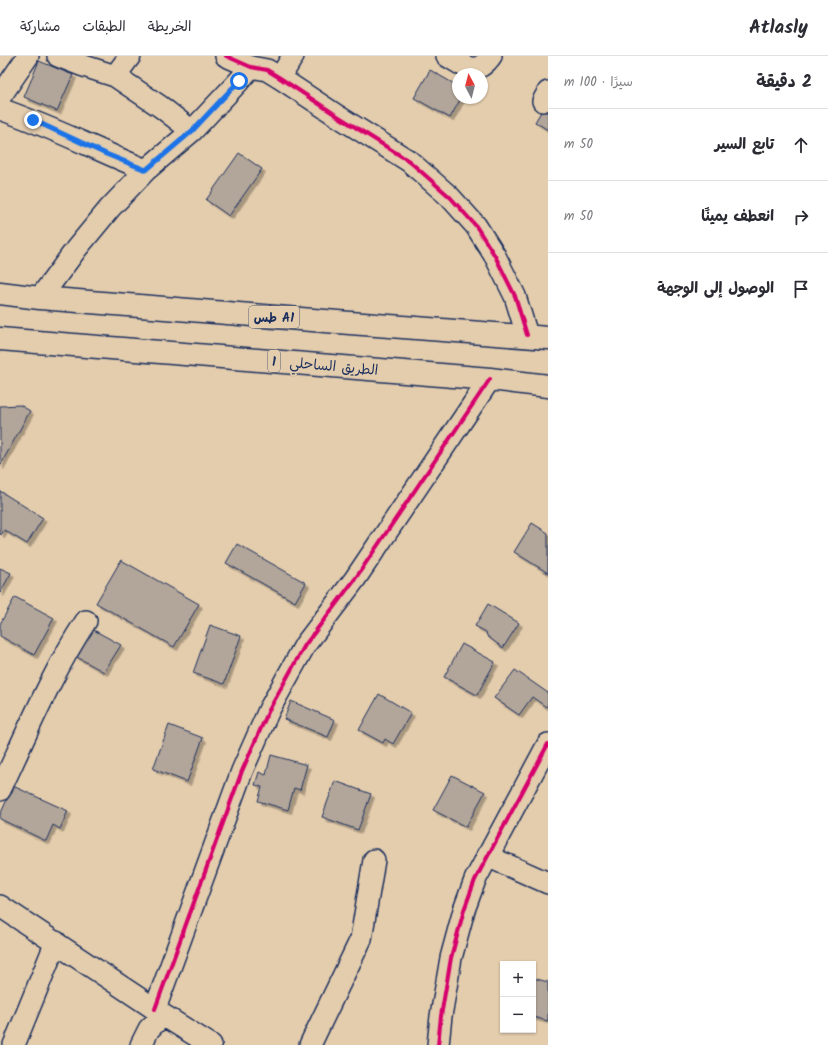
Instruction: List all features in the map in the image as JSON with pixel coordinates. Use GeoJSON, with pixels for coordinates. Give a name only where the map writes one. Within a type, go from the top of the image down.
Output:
{"type":"FeatureCollection","features":[{"type":"Feature","properties":{"kind":"highway","name":"طس A1"},"geometry":{"type":"LineString","coordinates":[[0,293],[40,298],[342,323],[538,336]]}},
{"type":"Feature","properties":{"kind":"highway","name":"الطريق الساحلي"},"geometry":{"type":"LineString","coordinates":[[0,339],[490,379],[548,386]]}},
{"type":"Feature","properties":{"kind":"street"},"geometry":{"type":"LineString","coordinates":[[0,97],[28,56]]}},
{"type":"Feature","properties":{"kind":"street"},"geometry":{"type":"LineString","coordinates":[[58,56],[80,65],[115,76],[161,107],[192,131]]}},
{"type":"Feature","properties":{"kind":"street"},"geometry":{"type":"LineString","coordinates":[[115,76],[130,56]]}},
{"type":"Feature","properties":{"kind":"street"},"geometry":{"type":"LineString","coordinates":[[226,56],[251,67],[267,70],[280,78],[409,161],[450,197],[476,226],[495,256],[515,296],[538,336]]}},
{"type":"Feature","properties":{"kind":"street"},"geometry":{"type":"LineString","coordinates":[[280,78],[292,56]]}},
{"type":"Feature","properties":{"kind":"street"},"geometry":{"type":"LineString","coordinates":[[448,56],[471,68],[478,69],[486,64],[492,56]]}},
{"type":"Feature","properties":{"kind":"street"},"geometry":{"type":"LineString","coordinates":[[40,298],[76,248],[146,170],[192,131],[251,67]]}},
{"type":"Feature","properties":{"kind":"street"},"geometry":{"type":"LineString","coordinates":[[0,109],[33,120],[106,154],[146,170]]}},
{"type":"Feature","properties":{"kind":"street"},"geometry":{"type":"LineString","coordinates":[[141,1045],[159,1012],[242,771],[270,710],[305,645],[355,579],[490,379]]}},
{"type":"Feature","properties":{"kind":"street"},"geometry":{"type":"LineString","coordinates":[[0,790],[45,692],[74,640],[86,622]]}},
{"type":"Feature","properties":{"kind":"street"},"geometry":{"type":"LineString","coordinates":[[438,1045],[441,1016],[451,958],[475,880],[548,744]]}},
{"type":"Feature","properties":{"kind":"street"},"geometry":{"type":"LineString","coordinates":[[487,856],[548,883]]}},
{"type":"Feature","properties":{"kind":"street"},"geometry":{"type":"LineString","coordinates":[[310,1045],[361,938],[374,860]]}},
{"type":"Feature","properties":{"kind":"street"},"geometry":{"type":"LineString","coordinates":[[0,906],[211,1045]]}},
{"type":"Feature","properties":{"kind":"street"},"geometry":{"type":"LineString","coordinates":[[14,1045],[56,942]]}},
{"type":"Feature","properties":{"kind":"building"},"geometry":{"type":"Polygon","coordinates":[[[39,61],[73,75],[57,111],[24,97],[39,61]]]}},
{"type":"Feature","properties":{"kind":"building"},"geometry":{"type":"Polygon","coordinates":[[[430,70],[452,83],[452,104],[458,104],[450,118],[414,98],[430,70]]]}},
{"type":"Feature","properties":{"kind":"building"},"geometry":{"type":"Polygon","coordinates":[[[548,100],[548,130],[535,122],[548,100]]]}},
{"type":"Feature","properties":{"kind":"building"},"geometry":{"type":"Polygon","coordinates":[[[239,153],[262,169],[229,216],[206,200],[239,153]]]}},
{"type":"Feature","properties":{"kind":"building"},"geometry":{"type":"Polygon","coordinates":[[[20,405],[30,411],[0,466],[0,406],[20,405]]]}},
{"type":"Feature","properties":{"kind":"building"},"geometry":{"type":"Polygon","coordinates":[[[0,491],[43,518],[27,544],[4,530],[1,535],[0,534],[0,491]]]}},
{"type":"Feature","properties":{"kind":"building"},"geometry":{"type":"Polygon","coordinates":[[[532,523],[548,533],[548,573],[514,552],[532,523]]]}},
{"type":"Feature","properties":{"kind":"building"},"geometry":{"type":"Polygon","coordinates":[[[237,544],[306,583],[295,602],[226,563],[237,544]]]}},
{"type":"Feature","properties":{"kind":"building"},"geometry":{"type":"Polygon","coordinates":[[[121,560],[199,604],[174,647],[96,603],[121,560]]]}},
{"type":"Feature","properties":{"kind":"building"},"geometry":{"type":"Polygon","coordinates":[[[0,568],[11,573],[0,593],[0,568]]]}},
{"type":"Feature","properties":{"kind":"building"},"geometry":{"type":"Polygon","coordinates":[[[15,597],[54,618],[34,655],[0,636],[0,624],[15,597]]]}},
{"type":"Feature","properties":{"kind":"building"},"geometry":{"type":"Polygon","coordinates":[[[488,604],[519,623],[503,648],[487,636],[486,632],[475,626],[488,604]]]}},
{"type":"Feature","properties":{"kind":"building"},"geometry":{"type":"Polygon","coordinates":[[[210,625],[241,636],[224,684],[193,673],[210,625]]]}},
{"type":"Feature","properties":{"kind":"building"},"geometry":{"type":"Polygon","coordinates":[[[90,628],[121,645],[104,672],[75,656],[90,628]]]}},
{"type":"Feature","properties":{"kind":"building"},"geometry":{"type":"Polygon","coordinates":[[[462,644],[495,662],[477,695],[444,677],[462,644]]]}},
{"type":"Feature","properties":{"kind":"building"},"geometry":{"type":"Polygon","coordinates":[[[515,670],[548,693],[548,704],[546,707],[532,697],[519,715],[494,698],[515,670]]]}},
{"type":"Feature","properties":{"kind":"building"},"geometry":{"type":"Polygon","coordinates":[[[379,694],[411,713],[393,744],[385,739],[383,743],[359,730],[379,694]]]}},
{"type":"Feature","properties":{"kind":"building"},"geometry":{"type":"Polygon","coordinates":[[[291,701],[335,720],[328,737],[284,719],[291,701]]]}},
{"type":"Feature","properties":{"kind":"building"},"geometry":{"type":"Polygon","coordinates":[[[169,725],[203,738],[187,782],[153,769],[169,725]]]}},
{"type":"Feature","properties":{"kind":"building"},"geometry":{"type":"Polygon","coordinates":[[[271,755],[307,765],[300,790],[294,788],[288,810],[258,801],[262,787],[255,785],[259,772],[266,775],[271,755]]]}},
{"type":"Feature","properties":{"kind":"building"},"geometry":{"type":"Polygon","coordinates":[[[452,775],[485,792],[466,827],[433,810],[452,775]]]}},
{"type":"Feature","properties":{"kind":"building"},"geometry":{"type":"Polygon","coordinates":[[[335,781],[371,794],[358,830],[322,817],[335,781]]]}},
{"type":"Feature","properties":{"kind":"building"},"geometry":{"type":"Polygon","coordinates":[[[13,786],[68,811],[60,829],[53,825],[46,841],[0,819],[0,815],[13,786]]]}},
{"type":"Feature","properties":{"kind":"building"},"geometry":{"type":"Polygon","coordinates":[[[536,979],[548,982],[548,1021],[536,1018],[536,979]]]}},
{"type":"Feature","properties":{"kind":"cycle path"},"geometry":{"type":"LineString","coordinates":[[226,56],[251,67],[267,70],[280,78],[409,161],[450,197],[476,226],[495,256],[515,296],[527,335]]}},
{"type":"Feature","properties":{"kind":"cycle path"},"geometry":{"type":"LineString","coordinates":[[155,1009],[242,771],[269,710],[305,645],[355,579],[490,379]]}},
{"type":"Feature","properties":{"kind":"cycle path"},"geometry":{"type":"LineString","coordinates":[[438,1045],[441,1016],[451,958],[464,910],[475,880],[548,744]]}},
{"type":"Feature","properties":{"kind":"route"},"geometry":{"type":"LineString","coordinates":[[33,120],[106,154],[146,170],[192,131],[239,81]]}}]}
